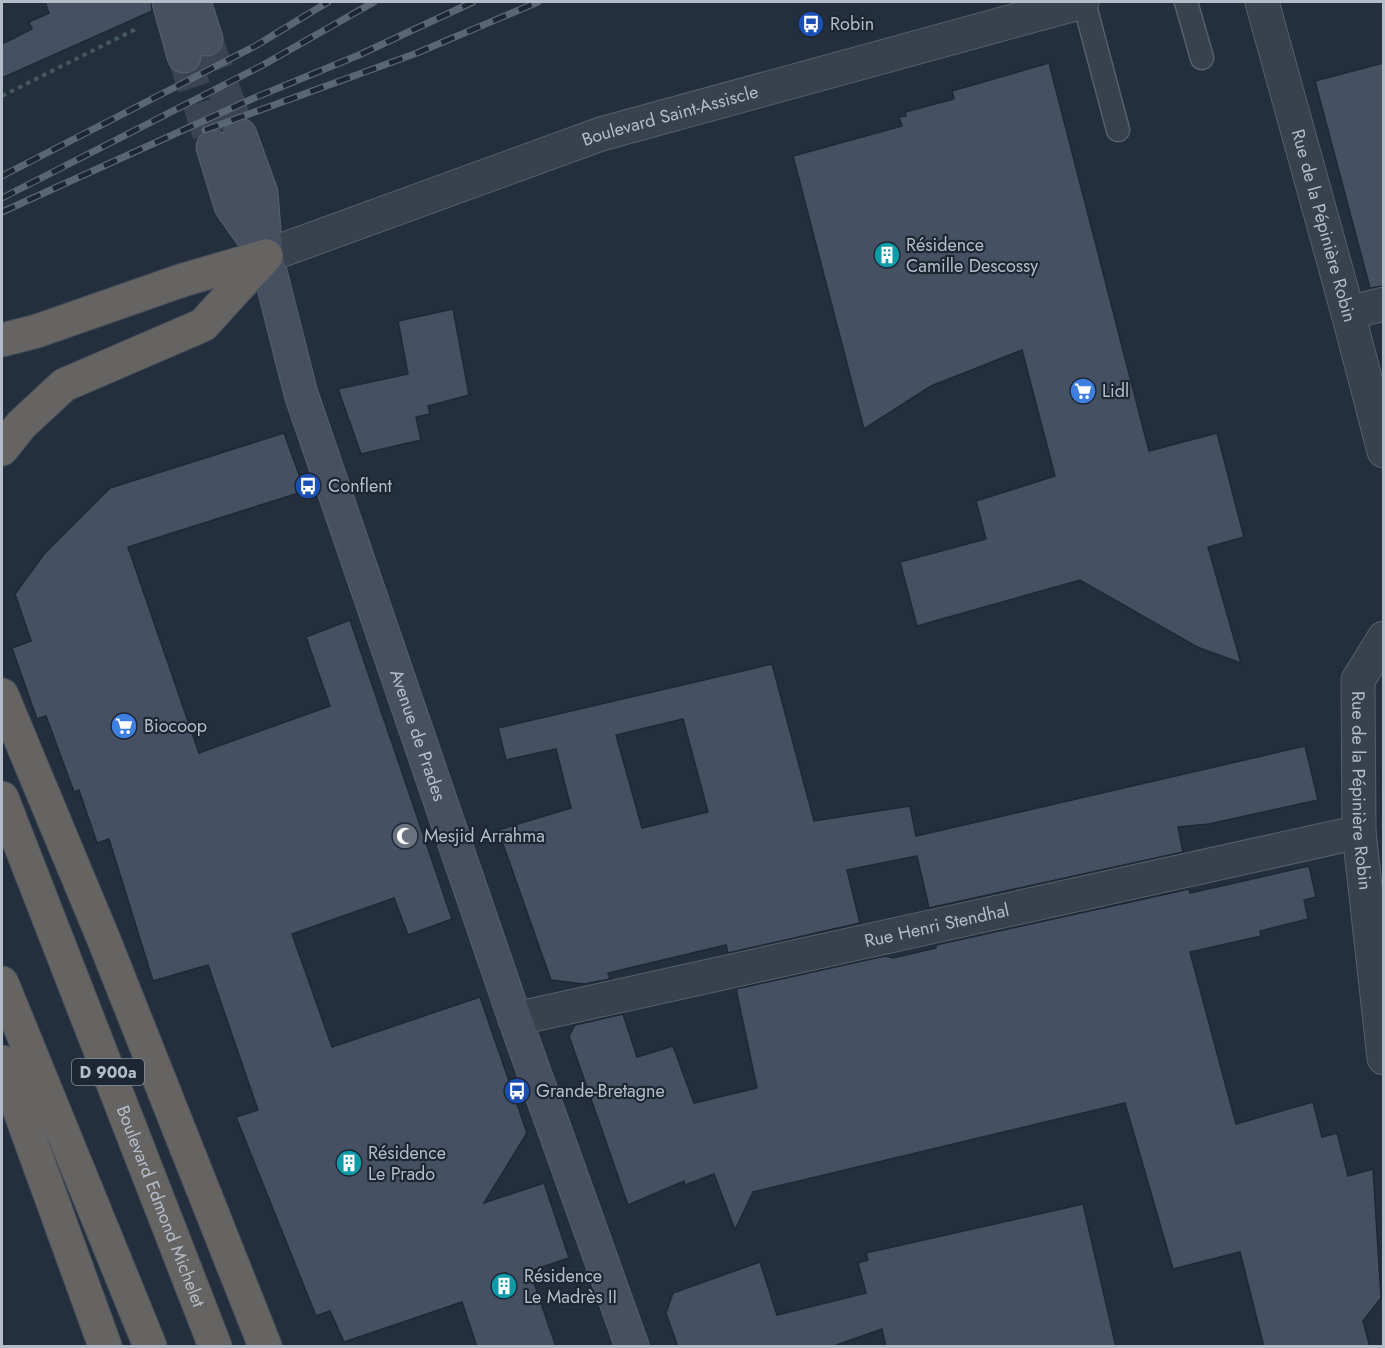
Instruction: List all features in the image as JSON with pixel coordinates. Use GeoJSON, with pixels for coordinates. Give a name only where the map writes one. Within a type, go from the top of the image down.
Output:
{"type":"FeatureCollection","features":[{"type":"Feature","properties":{"kind":"highway"},"geometry":{"type":"LineString","coordinates":[[2,340],[37,331],[183,280],[266,256]]}},
{"type":"Feature","properties":{"kind":"highway"},"geometry":{"type":"LineString","coordinates":[[2,449],[21,425],[64,385],[202,325],[266,256]]}},
{"type":"Feature","properties":{"kind":"highway"},"geometry":{"type":"LineString","coordinates":[[2,695],[104,940],[265,1347]]}},
{"type":"Feature","properties":{"kind":"highway","name":"Boulevard Edmond Michelet"},"geometry":{"type":"LineString","coordinates":[[2,798],[215,1347]]}},
{"type":"Feature","properties":{"kind":"highway","name":"D 900a"},"geometry":{"type":"LineString","coordinates":[[2,983],[150,1347]]}},
{"type":"Feature","properties":{"kind":"highway"},"geometry":{"type":"LineString","coordinates":[[2,1062],[105,1347]]}},
{"type":"Feature","properties":{"kind":"main road"},"geometry":{"type":"LineString","coordinates":[[178,5],[195,47]]}},
{"type":"Feature","properties":{"kind":"main road"},"geometry":{"type":"LineString","coordinates":[[226,141],[231,206],[266,256]]}},
{"type":"Feature","properties":{"kind":"main road","name":"Avenue de Prades"},"geometry":{"type":"LineString","coordinates":[[266,256],[301,394],[514,1019],[632,1347]]}},
{"type":"Feature","properties":{"kind":"street","name":"Boulevard Saint-Assiscle"},"geometry":{"type":"LineString","coordinates":[[266,256],[601,134],[1083,2]]}},
{"type":"Feature","properties":{"kind":"street","name":"Rue de la Pépinière Robin"},"geometry":{"type":"LineString","coordinates":[[1262,2],[1348,313],[1383,451]]}},
{"type":"Feature","properties":{"kind":"street"},"geometry":{"type":"LineString","coordinates":[[1348,313],[1383,304]]}},
{"type":"Feature","properties":{"kind":"street","name":"Rue de la Pépinière Robin"},"geometry":{"type":"LineString","coordinates":[[1383,638],[1358,680],[1359,832],[1383,1058]]}},
{"type":"Feature","properties":{"kind":"street","name":"Rue Henri Stendhal"},"geometry":{"type":"LineString","coordinates":[[514,1019],[1359,832]]}},
{"type":"Feature","properties":{"kind":"lane"},"geometry":{"type":"LineString","coordinates":[[1083,2],[1118,129]]}},
{"type":"Feature","properties":{"kind":"lane"},"geometry":{"type":"LineString","coordinates":[[1186,2],[1202,58]]}},
{"type":"Feature","properties":{"kind":"path"},"geometry":{"type":"LineString","coordinates":[[2,96],[178,5]]}},
{"type":"Feature","properties":{"kind":"building"},"geometry":{"type":"Polygon","coordinates":[[[45,2],[151,2],[152,11],[2,78],[2,44],[32,29],[29,22],[49,13],[45,2]]]}},
{"type":"Feature","properties":{"kind":"building"},"geometry":{"type":"Polygon","coordinates":[[[1049,63],[1149,451],[1217,433],[1244,537],[1208,547],[1241,663],[1197,647],[1080,580],[917,626],[900,562],[986,539],[976,501],[1055,476],[1022,350],[931,386],[864,429],[793,156],[902,126],[899,117],[906,116],[905,112],[954,99],[952,91],[1049,63]]]}},
{"type":"Feature","properties":{"kind":"building"},"geometry":{"type":"Polygon","coordinates":[[[1383,63],[1383,286],[1370,288],[1315,81],[1383,63]]]}},
{"type":"Feature","properties":{"kind":"building"},"geometry":{"type":"Polygon","coordinates":[[[453,309],[469,395],[428,406],[430,414],[416,417],[421,440],[361,454],[338,389],[408,374],[398,321],[453,309]]]}},
{"type":"Feature","properties":{"kind":"building"},"geometry":{"type":"Polygon","coordinates":[[[284,433],[305,491],[128,547],[199,753],[330,706],[306,637],[350,620],[452,919],[408,935],[394,898],[292,934],[332,1047],[480,997],[527,1133],[484,1203],[544,1183],[569,1258],[530,1271],[556,1347],[477,1347],[462,1302],[344,1342],[330,1311],[316,1316],[236,1117],[258,1110],[208,965],[153,981],[109,839],[97,843],[79,790],[74,792],[46,716],[37,719],[12,648],[31,641],[15,594],[44,554],[110,488],[284,433]]]}},
{"type":"Feature","properties":{"kind":"building"},"geometry":{"type":"Polygon","coordinates":[[[772,664],[814,821],[910,806],[916,836],[1305,746],[1318,800],[1209,824],[1178,827],[1183,852],[929,908],[917,856],[847,870],[860,923],[728,953],[726,945],[608,973],[610,979],[584,984],[551,980],[498,830],[571,808],[556,749],[506,760],[498,728],[772,664]],[[683,719],[616,735],[642,828],[708,812],[683,719]]]}},
{"type":"Feature","properties":{"kind":"building"},"geometry":{"type":"Polygon","coordinates":[[[1309,866],[1316,897],[1304,900],[1308,919],[1260,931],[1261,936],[1190,952],[1236,1124],[1313,1102],[1322,1137],[1337,1133],[1348,1176],[1373,1169],[1381,1298],[1363,1321],[1370,1347],[1264,1347],[1240,1252],[1173,1269],[1125,1103],[753,1192],[735,1230],[714,1174],[685,1185],[684,1181],[628,1205],[569,1036],[575,1025],[623,1014],[637,1057],[673,1046],[694,1103],[757,1088],[736,989],[885,956],[893,958],[936,948],[936,945],[1189,889],[1190,893],[1309,866]]]}},
{"type":"Feature","properties":{"kind":"building"},"geometry":{"type":"Polygon","coordinates":[[[1083,1204],[1116,1347],[886,1347],[882,1329],[831,1347],[678,1347],[666,1313],[673,1293],[760,1262],[777,1315],[866,1293],[858,1263],[868,1260],[866,1253],[1083,1204]]]}},
{"type":"Feature","properties":{"kind":"tunnel"},"geometry":{"type":"LineString","coordinates":[[206,39],[240,135]]}},
{"type":"Feature","properties":{"kind":"tunnel"},"geometry":{"type":"LineString","coordinates":[[184,56],[213,147]]}},
{"type":"Feature","properties":{"kind":"railway"},"geometry":{"type":"LineString","coordinates":[[2,176],[257,45],[328,2]]}},
{"type":"Feature","properties":{"kind":"railway"},"geometry":{"type":"LineString","coordinates":[[2,198],[263,65],[374,2]]}},
{"type":"Feature","properties":{"kind":"railway"},"geometry":{"type":"LineString","coordinates":[[2,212],[254,98],[359,55],[473,2]]}},
{"type":"Feature","properties":{"kind":"railway"},"geometry":{"type":"LineString","coordinates":[[205,130],[417,53],[538,2]]}},
{"type":"Feature","properties":{"kind":"place","name":"Robin"},"geometry":{"type":"Point","coordinates":[811,24]}},
{"type":"Feature","properties":{"kind":"place","name":"Résidence Camille Descossy"},"geometry":{"type":"Point","coordinates":[887,255]}},
{"type":"Feature","properties":{"kind":"place","name":"Lidl"},"geometry":{"type":"Point","coordinates":[1083,391]}},
{"type":"Feature","properties":{"kind":"place","name":"Conflent"},"geometry":{"type":"Point","coordinates":[308,486]}},
{"type":"Feature","properties":{"kind":"place","name":"Biocoop"},"geometry":{"type":"Point","coordinates":[124,726]}},
{"type":"Feature","properties":{"kind":"place","name":"Mesjid Arrahma"},"geometry":{"type":"Point","coordinates":[405,836]}},
{"type":"Feature","properties":{"kind":"place","name":"Grande-Bretagne"},"geometry":{"type":"Point","coordinates":[517,1091]}},
{"type":"Feature","properties":{"kind":"place","name":"Résidence Le Prado"},"geometry":{"type":"Point","coordinates":[349,1163]}},
{"type":"Feature","properties":{"kind":"place","name":"Résidence Le Madrès II"},"geometry":{"type":"Point","coordinates":[504,1286]}}]}
